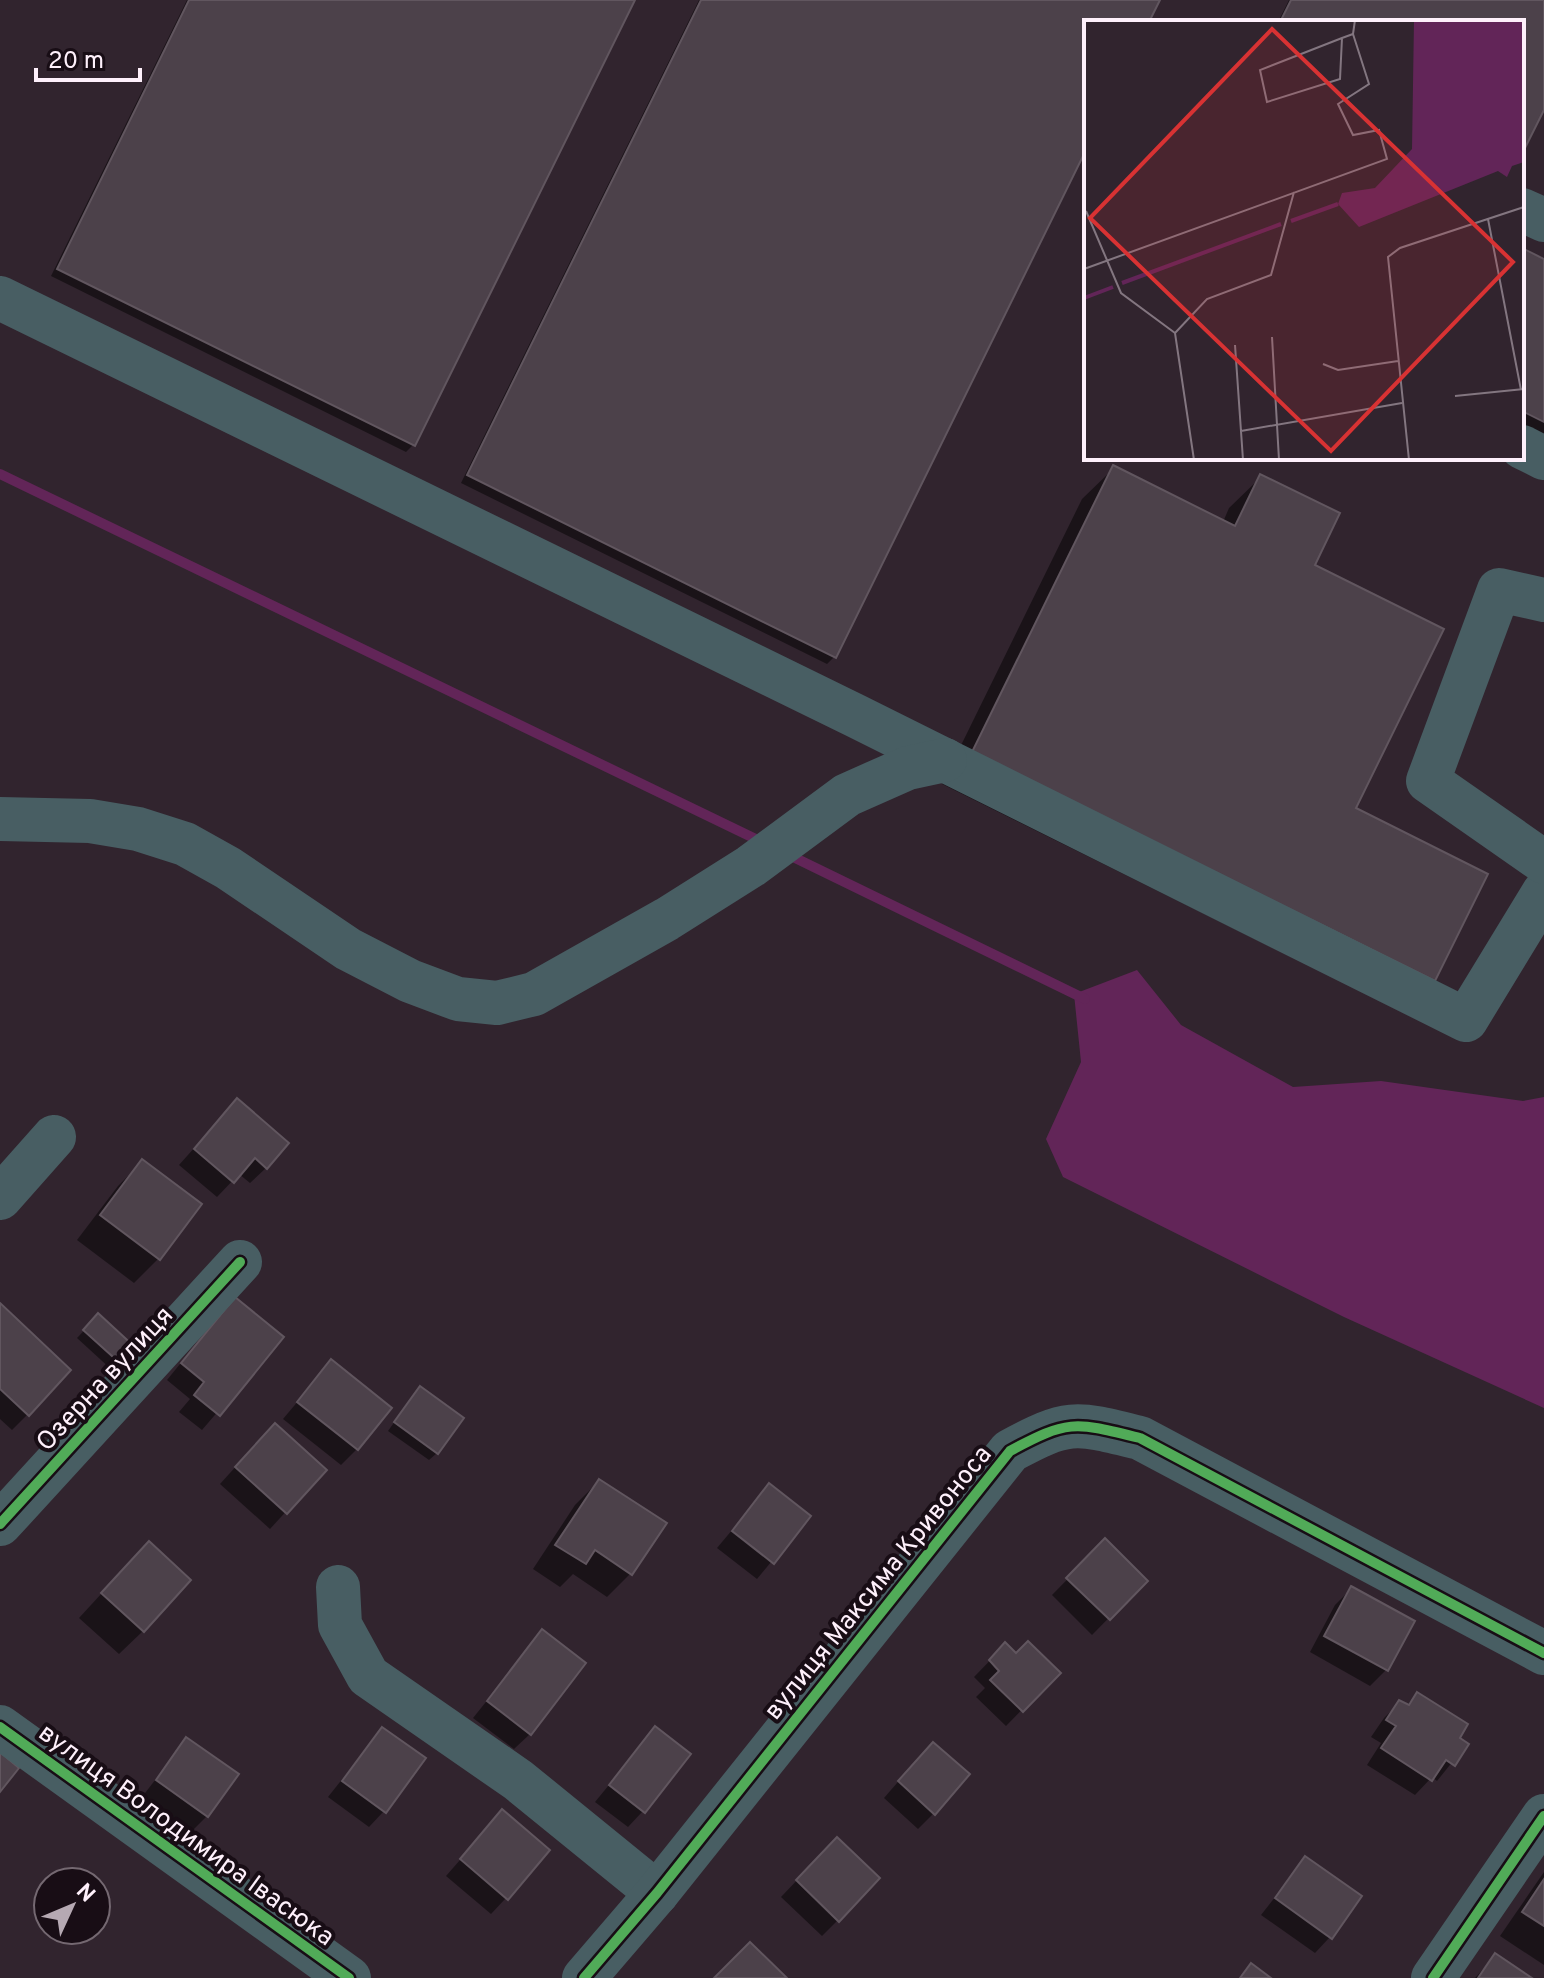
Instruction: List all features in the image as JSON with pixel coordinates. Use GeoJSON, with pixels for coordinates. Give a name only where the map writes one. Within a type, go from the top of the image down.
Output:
{"type":"FeatureCollection","features":[{"type":"Feature","properties":{"kind":"street"},"geometry":{"type":"LineString","coordinates":[[1524,211],[1544,220]]}},
{"type":"Feature","properties":{"kind":"street"},"geometry":{"type":"LineString","coordinates":[[0,298],[945,760],[1466,1020],[1544,892]]}},
{"type":"Feature","properties":{"kind":"street"},"geometry":{"type":"LineString","coordinates":[[1524,448],[1544,458]]}},
{"type":"Feature","properties":{"kind":"street"},"geometry":{"type":"LineString","coordinates":[[1544,600],[1499,590],[1428,781],[1544,862]]}},
{"type":"Feature","properties":{"kind":"street"},"geometry":{"type":"LineString","coordinates":[[0,819],[90,821],[138,829],[185,844],[228,868],[348,949],[410,981],[458,999],[497,1003],[534,994],[575,973],[751,866],[847,795],[908,768],[945,760]]}},
{"type":"Feature","properties":{"kind":"street"},"geometry":{"type":"LineString","coordinates":[[0,1198],[54,1137]]}},
{"type":"Feature","properties":{"kind":"street","name":"Озерна вулиця"},"geometry":{"type":"LineString","coordinates":[[0,1524],[240,1262]]}},
{"type":"Feature","properties":{"kind":"street","name":"вулиця Максима Кривоноса"},"geometry":{"type":"LineString","coordinates":[[584,1978],[657,1893],[1010,1451],[1053,1427],[1089,1425],[1140,1438],[1544,1653]]}},
{"type":"Feature","properties":{"kind":"street"},"geometry":{"type":"LineString","coordinates":[[338,1587],[340,1625],[368,1676],[518,1780],[657,1893]]}},
{"type":"Feature","properties":{"kind":"street","name":"вулиця Володимира Івасюка"},"geometry":{"type":"LineString","coordinates":[[0,1727],[349,1978]]}},
{"type":"Feature","properties":{"kind":"street"},"geometry":{"type":"LineString","coordinates":[[1433,1978],[1544,1816]]}},
{"type":"Feature","properties":{"kind":"shaded area"},"geometry":{"type":"Polygon","coordinates":[[[1137,970],[1181,1025],[1293,1087],[1381,1081],[1523,1101],[1544,1097],[1544,1408],[1344,1317],[1063,1177],[1046,1139],[1081,1062],[1074,994],[1137,970]]]}},
{"type":"Feature","properties":{"kind":"building"},"geometry":{"type":"Polygon","coordinates":[[[189,0],[635,0],[415,446],[57,269],[189,0]]]}},
{"type":"Feature","properties":{"kind":"building"},"geometry":{"type":"Polygon","coordinates":[[[701,0],[1160,0],[1150,20],[1084,20],[1084,154],[836,658],[467,475],[701,0]]]}},
{"type":"Feature","properties":{"kind":"building"},"geometry":{"type":"Polygon","coordinates":[[[1291,0],[1544,0],[1544,110],[1524,150],[1524,20],[1281,20],[1291,0]]]}},
{"type":"Feature","properties":{"kind":"building"},"geometry":{"type":"Polygon","coordinates":[[[1524,249],[1544,259],[1544,422],[1524,412],[1524,249]]]}},
{"type":"Feature","properties":{"kind":"building"},"geometry":{"type":"Polygon","coordinates":[[[1113,465],[1235,526],[1260,474],[1340,513],[1315,565],[1444,629],[1356,808],[1488,874],[1435,981],[972,752],[1113,465]]]}},
{"type":"Feature","properties":{"kind":"building"},"geometry":{"type":"Polygon","coordinates":[[[237,1098],[289,1143],[267,1169],[255,1158],[234,1183],[194,1149],[237,1098]]]}},
{"type":"Feature","properties":{"kind":"building"},"geometry":{"type":"Polygon","coordinates":[[[142,1159],[202,1204],[160,1260],[100,1215],[142,1159]]]}},
{"type":"Feature","properties":{"kind":"building"},"geometry":{"type":"Polygon","coordinates":[[[235,1297],[284,1337],[220,1416],[194,1395],[204,1382],[181,1363],[235,1297]]]}},
{"type":"Feature","properties":{"kind":"building"},"geometry":{"type":"Polygon","coordinates":[[[0,1303],[71,1370],[29,1416],[0,1389],[0,1303]]]}},
{"type":"Feature","properties":{"kind":"building"},"geometry":{"type":"Polygon","coordinates":[[[98,1313],[137,1349],[122,1365],[83,1330],[98,1313]]]}},
{"type":"Feature","properties":{"kind":"building"},"geometry":{"type":"Polygon","coordinates":[[[331,1359],[392,1408],[358,1450],[297,1402],[331,1359]]]}},
{"type":"Feature","properties":{"kind":"building"},"geometry":{"type":"Polygon","coordinates":[[[420,1386],[464,1418],[438,1454],[394,1422],[420,1386]]]}},
{"type":"Feature","properties":{"kind":"building"},"geometry":{"type":"Polygon","coordinates":[[[275,1423],[327,1470],[287,1514],[235,1467],[275,1423]]]}},
{"type":"Feature","properties":{"kind":"building"},"geometry":{"type":"Polygon","coordinates":[[[599,1479],[667,1523],[632,1575],[595,1550],[586,1564],[555,1545],[599,1479]]]}},
{"type":"Feature","properties":{"kind":"building"},"geometry":{"type":"Polygon","coordinates":[[[769,1483],[811,1516],[774,1564],[732,1531],[769,1483]]]}},
{"type":"Feature","properties":{"kind":"building"},"geometry":{"type":"Polygon","coordinates":[[[1105,1538],[1148,1581],[1110,1620],[1066,1578],[1105,1538]]]}},
{"type":"Feature","properties":{"kind":"building"},"geometry":{"type":"Polygon","coordinates":[[[149,1541],[191,1580],[144,1632],[101,1593],[149,1541]]]}},
{"type":"Feature","properties":{"kind":"building"},"geometry":{"type":"Polygon","coordinates":[[[1351,1586],[1415,1621],[1388,1671],[1324,1636],[1351,1586]]]}},
{"type":"Feature","properties":{"kind":"building"},"geometry":{"type":"Polygon","coordinates":[[[542,1629],[586,1663],[531,1735],[487,1701],[542,1629]]]}},
{"type":"Feature","properties":{"kind":"building"},"geometry":{"type":"Polygon","coordinates":[[[1028,1641],[1061,1673],[1023,1712],[990,1680],[999,1671],[989,1660],[1005,1642],[1016,1653],[1028,1641]]]}},
{"type":"Feature","properties":{"kind":"building"},"geometry":{"type":"Polygon","coordinates":[[[1417,1692],[1468,1724],[1460,1738],[1469,1744],[1455,1766],[1446,1760],[1432,1781],[1381,1748],[1396,1726],[1386,1720],[1399,1700],[1409,1705],[1417,1692]]]}},
{"type":"Feature","properties":{"kind":"building"},"geometry":{"type":"Polygon","coordinates":[[[655,1726],[691,1754],[645,1813],[609,1785],[655,1726]]]}},
{"type":"Feature","properties":{"kind":"building"},"geometry":{"type":"Polygon","coordinates":[[[382,1727],[426,1758],[386,1813],[342,1781],[382,1727]]]}},
{"type":"Feature","properties":{"kind":"building"},"geometry":{"type":"Polygon","coordinates":[[[186,1737],[239,1774],[208,1817],[156,1780],[186,1737]]]}},
{"type":"Feature","properties":{"kind":"building"},"geometry":{"type":"Polygon","coordinates":[[[933,1742],[970,1774],[935,1815],[898,1781],[933,1742]]]}},
{"type":"Feature","properties":{"kind":"building"},"geometry":{"type":"Polygon","coordinates":[[[0,1752],[19,1768],[0,1792],[0,1752]]]}},
{"type":"Feature","properties":{"kind":"building"},"geometry":{"type":"Polygon","coordinates":[[[502,1809],[550,1850],[508,1900],[460,1859],[502,1809]]]}},
{"type":"Feature","properties":{"kind":"building"},"geometry":{"type":"Polygon","coordinates":[[[837,1837],[880,1878],[839,1922],[796,1880],[837,1837]]]}},
{"type":"Feature","properties":{"kind":"building"},"geometry":{"type":"Polygon","coordinates":[[[1305,1856],[1362,1896],[1332,1939],[1275,1898],[1305,1856]]]}},
{"type":"Feature","properties":{"kind":"building"},"geometry":{"type":"Polygon","coordinates":[[[1544,1879],[1544,1926],[1522,1912],[1544,1879]]]}},
{"type":"Feature","properties":{"kind":"building"},"geometry":{"type":"Polygon","coordinates":[[[750,1942],[787,1978],[714,1978],[750,1942]]]}},
{"type":"Feature","properties":{"kind":"building"},"geometry":{"type":"Polygon","coordinates":[[[1495,1953],[1532,1978],[1478,1978],[1495,1953]]]}},
{"type":"Feature","properties":{"kind":"building"},"geometry":{"type":"Polygon","coordinates":[[[1251,1963],[1271,1978],[1240,1978],[1251,1963]]]}},
{"type":"Feature","properties":{"kind":"waterway"},"geometry":{"type":"LineString","coordinates":[[0,474],[762,842]]}},
{"type":"Feature","properties":{"kind":"waterway"},"geometry":{"type":"LineString","coordinates":[[787,854],[1085,999]]}},
{"type":"Feature","properties":{"kind":"cycle path"},"geometry":{"type":"LineString","coordinates":[[0,1524],[240,1262]]}},
{"type":"Feature","properties":{"kind":"cycle path"},"geometry":{"type":"LineString","coordinates":[[584,1978],[657,1893],[1010,1451],[1046,1433],[1073,1426],[1140,1438],[1544,1653]]}},
{"type":"Feature","properties":{"kind":"cycle path"},"geometry":{"type":"LineString","coordinates":[[0,1727],[349,1978]]}},
{"type":"Feature","properties":{"kind":"cycle path"},"geometry":{"type":"LineString","coordinates":[[1433,1978],[1544,1816]]}}]}
